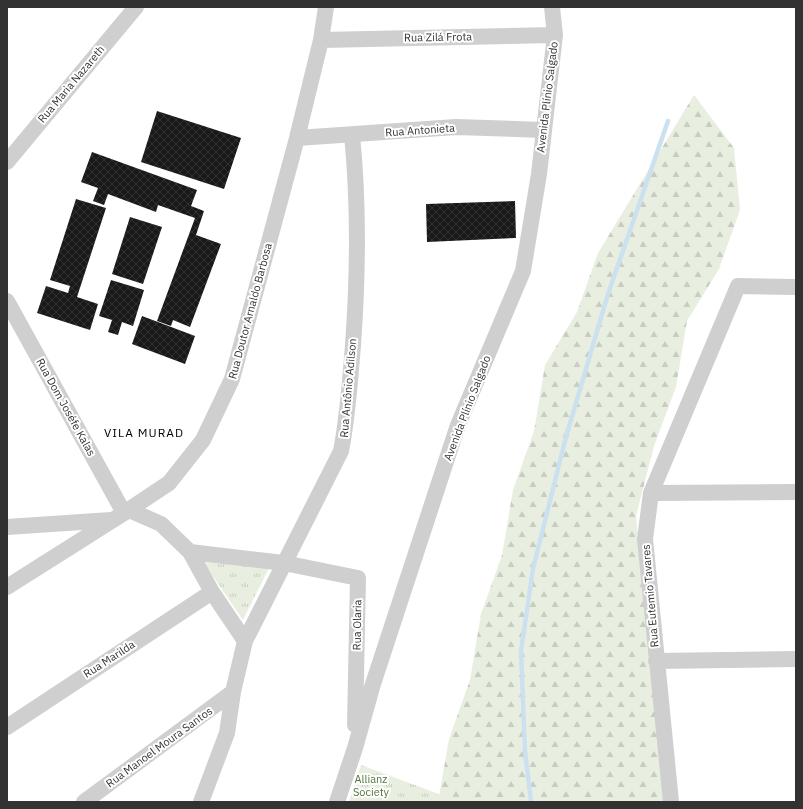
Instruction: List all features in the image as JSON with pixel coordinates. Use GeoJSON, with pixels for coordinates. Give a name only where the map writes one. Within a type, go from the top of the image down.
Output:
{"type":"FeatureCollection","features":[{"type":"Feature","properties":{"kind":"street","name":"Rua Maria Nazareth"},"geometry":{"type":"LineString","coordinates":[[7,162],[136,7]]}},
{"type":"Feature","properties":{"kind":"street","name":"Rua Doutor Arnaldo Barbosa"},"geometry":{"type":"LineString","coordinates":[[7,587],[169,483],[203,440],[232,379],[297,138],[321,40],[326,7]]}},
{"type":"Feature","properties":{"kind":"street","name":"Avenida Plínio Salgado"},"geometry":{"type":"LineString","coordinates":[[337,802],[355,748],[373,684],[458,425],[523,271],[539,174],[555,35],[552,7]]}},
{"type":"Feature","properties":{"kind":"street","name":"Rua Zilá Frota"},"geometry":{"type":"LineString","coordinates":[[321,40],[555,35]]}},
{"type":"Feature","properties":{"kind":"street","name":"Rua Antonieta"},"geometry":{"type":"LineString","coordinates":[[297,138],[456,127],[543,130]]}},
{"type":"Feature","properties":{"kind":"street","name":"Rua Antônio Adilson"},"geometry":{"type":"LineString","coordinates":[[201,802],[228,733],[233,692],[245,641],[326,484],[341,451],[347,420],[357,288],[356,181],[352,135]]}},
{"type":"Feature","properties":{"kind":"street","name":"Rua Eutemio Tavares"},"geometry":{"type":"LineString","coordinates":[[671,802],[645,539],[651,493],[738,286],[796,287]]}},
{"type":"Feature","properties":{"kind":"street","name":"Rua Dom Joséfe Kalas"},"geometry":{"type":"LineString","coordinates":[[7,302],[122,514]]}},
{"type":"Feature","properties":{"kind":"street"},"geometry":{"type":"LineString","coordinates":[[651,493],[796,492]]}},
{"type":"Feature","properties":{"kind":"street"},"geometry":{"type":"LineString","coordinates":[[148,497],[161,524],[190,552],[212,592],[245,641]]}},
{"type":"Feature","properties":{"kind":"street"},"geometry":{"type":"LineString","coordinates":[[7,527],[122,514],[161,524]]}},
{"type":"Feature","properties":{"kind":"street"},"geometry":{"type":"LineString","coordinates":[[190,552],[284,563]]}},
{"type":"Feature","properties":{"kind":"street","name":"Rua Olaria"},"geometry":{"type":"LineString","coordinates":[[284,563],[358,578],[355,748]]}},
{"type":"Feature","properties":{"kind":"street","name":"Rua Marilda"},"geometry":{"type":"LineString","coordinates":[[7,727],[212,592]]}},
{"type":"Feature","properties":{"kind":"street"},"geometry":{"type":"LineString","coordinates":[[656,661],[796,659]]}},
{"type":"Feature","properties":{"kind":"street","name":"Rua Manoel Moura Santos"},"geometry":{"type":"LineString","coordinates":[[84,802],[233,692]]}},
{"type":"Feature","properties":{"kind":"green space"},"geometry":{"type":"Polygon","coordinates":[[[694,95],[734,148],[740,210],[719,269],[687,321],[676,387],[654,446],[636,516],[664,802],[438,802],[449,739],[470,680],[481,614],[502,555],[513,490],[534,431],[545,365],[577,312],[598,253],[694,95]]]}},
{"type":"Feature","properties":{"kind":"green space"},"geometry":{"type":"Polygon","coordinates":[[[203,562],[269,568],[243,620],[203,562]]]}},
{"type":"Feature","properties":{"kind":"green space","name":"Allianz Society"},"geometry":{"type":"Polygon","coordinates":[[[361,765],[447,797],[446,802],[349,802],[361,765]]]}},
{"type":"Feature","properties":{"kind":"green space","name":"Allianz Society"},"geometry":{"type":"Polygon","coordinates":[[[363,786],[418,802],[359,802],[363,786]]]}},
{"type":"Feature","properties":{"kind":"building"},"geometry":{"type":"Polygon","coordinates":[[[157,111],[241,138],[224,189],[141,162],[157,111]]]}},
{"type":"Feature","properties":{"kind":"building"},"geometry":{"type":"Polygon","coordinates":[[[92,152],[197,190],[191,206],[204,211],[196,235],[221,244],[190,327],[173,320],[171,326],[157,321],[195,218],[158,205],[156,212],[108,194],[104,205],[93,201],[98,188],[81,182],[92,152]]]}},
{"type":"Feature","properties":{"kind":"building"},"geometry":{"type":"Polygon","coordinates":[[[76,199],[106,208],[77,297],[98,304],[90,330],[37,313],[46,286],[68,293],[70,286],[50,280],[76,199]]]}},
{"type":"Feature","properties":{"kind":"building"},"geometry":{"type":"Polygon","coordinates":[[[515,201],[516,238],[427,242],[426,204],[515,201]]]}},
{"type":"Feature","properties":{"kind":"building"},"geometry":{"type":"Polygon","coordinates":[[[130,217],[162,227],[143,284],[112,274],[130,217]]]}},
{"type":"Feature","properties":{"kind":"building"},"geometry":{"type":"Polygon","coordinates":[[[111,280],[144,290],[133,326],[122,322],[118,335],[108,332],[112,320],[99,316],[111,280]]]}},
{"type":"Feature","properties":{"kind":"building"},"geometry":{"type":"Polygon","coordinates":[[[142,316],[195,336],[185,364],[132,344],[142,316]]]}},
{"type":"Feature","properties":{"kind":"waterway"},"geometry":{"type":"LineString","coordinates":[[531,802],[525,751],[521,651],[533,569],[566,437],[608,294],[668,121]]}},
{"type":"Feature","properties":{"kind":"district","name":"VILA MURAD"},"geometry":{"type":"Point","coordinates":[144,432]}}]}
